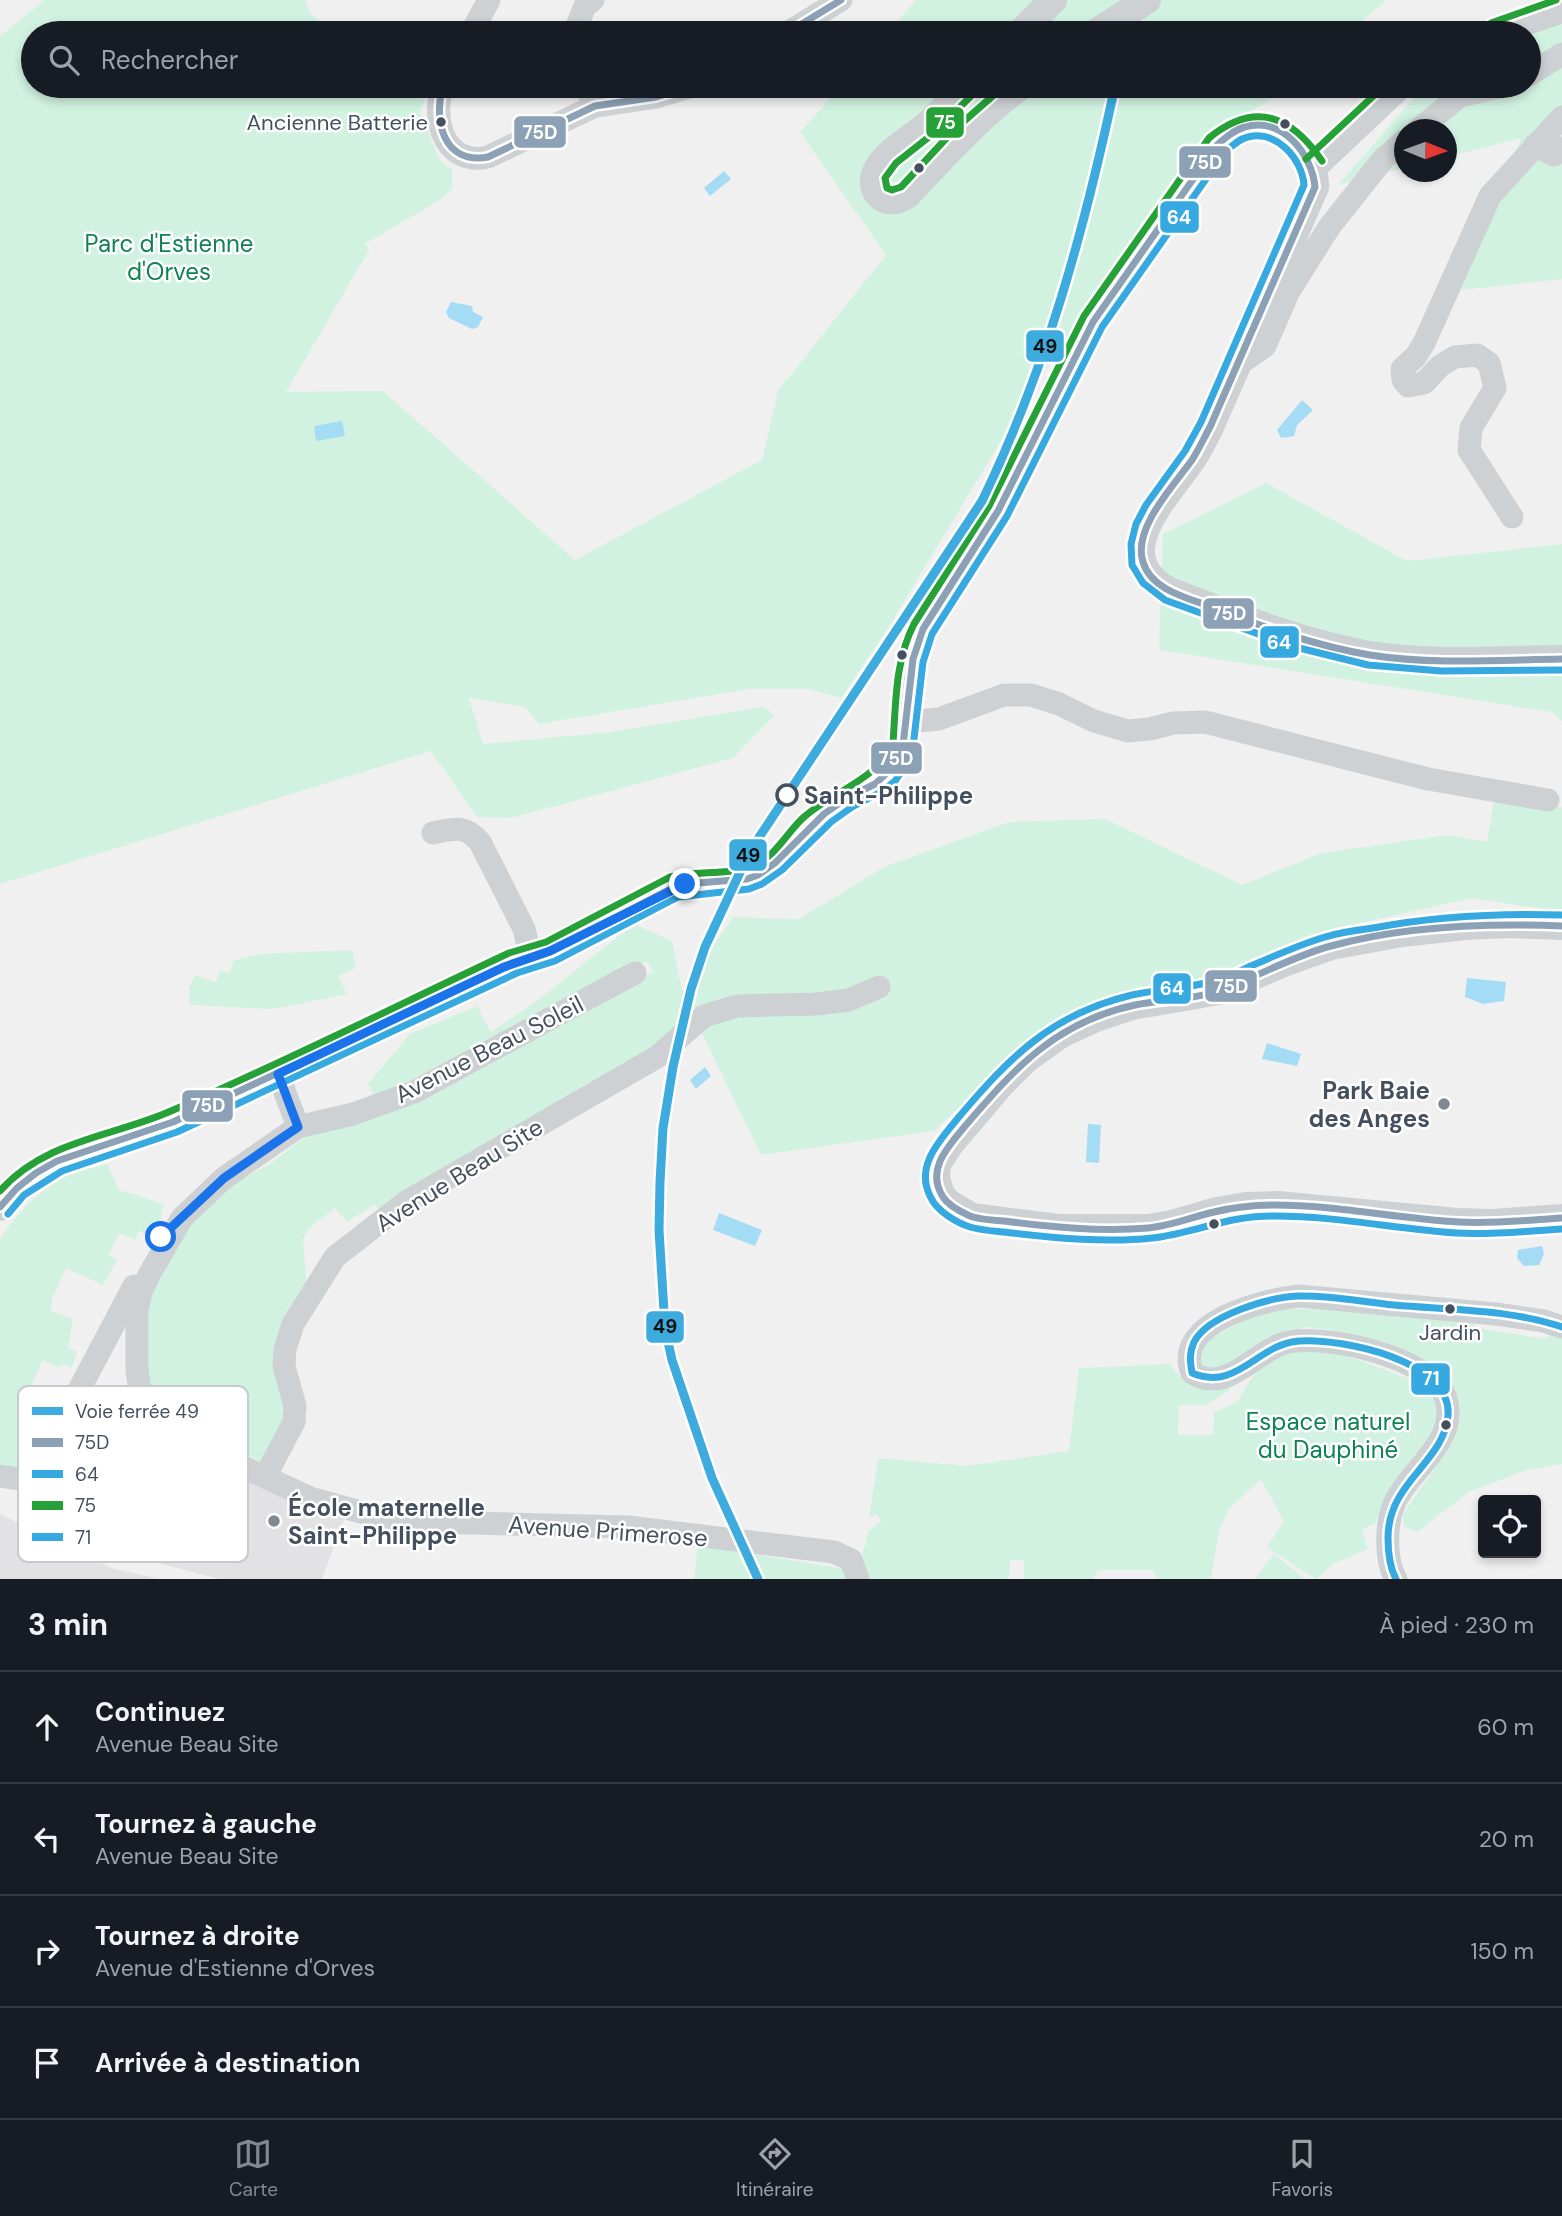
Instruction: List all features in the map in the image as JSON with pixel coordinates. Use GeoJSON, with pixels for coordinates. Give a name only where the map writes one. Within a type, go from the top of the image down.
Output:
{"type":"FeatureCollection","features":[{"type":"Feature","properties":{"kind":"street"},"geometry":{"type":"LineString","coordinates":[[478,21],[489,0]]}},
{"type":"Feature","properties":{"kind":"street"},"geometry":{"type":"LineString","coordinates":[[579,21],[585,6],[593,0]]}},
{"type":"Feature","properties":{"kind":"street"},"geometry":{"type":"LineString","coordinates":[[807,21],[841,0]]}},
{"type":"Feature","properties":{"kind":"street"},"geometry":{"type":"LineString","coordinates":[[1032,21],[1053,0]]}},
{"type":"Feature","properties":{"kind":"street"},"geometry":{"type":"LineString","coordinates":[[1114,21],[1147,0]]}},
{"type":"Feature","properties":{"kind":"street"},"geometry":{"type":"LineString","coordinates":[[1528,21],[1562,9]]}},
{"type":"Feature","properties":{"kind":"street"},"geometry":{"type":"LineString","coordinates":[[1541,67],[1562,54]]}},
{"type":"Feature","properties":{"kind":"street"},"geometry":{"type":"LineString","coordinates":[[440,98],[438,120],[443,135],[460,154],[472,158],[488,158],[587,98]]}},
{"type":"Feature","properties":{"kind":"street"},"geometry":{"type":"LineString","coordinates":[[955,98],[876,170],[873,180],[875,189],[883,199],[890,202],[907,195],[949,149],[1004,98]]}},
{"type":"Feature","properties":{"kind":"street"},"geometry":{"type":"LineString","coordinates":[[1313,167],[1386,98]]}},
{"type":"Feature","properties":{"kind":"street"},"geometry":{"type":"LineString","coordinates":[[1432,119],[1458,98]]}},
{"type":"Feature","properties":{"kind":"street"},"geometry":{"type":"LineString","coordinates":[[1512,517],[1469,450],[1471,428],[1495,388],[1489,363],[1477,355],[1455,357],[1440,366],[1424,383],[1408,386],[1403,380],[1402,369],[1416,356],[1424,343],[1490,196],[1562,117]]}},
{"type":"Feature","properties":{"kind":"street"},"geometry":{"type":"LineString","coordinates":[[0,1207],[31,1174],[57,1161],[94,1147],[144,1134],[504,967],[550,951],[685,884],[747,879],[769,870],[820,817],[885,776],[897,760],[903,745],[910,665],[923,629],[998,511],[1093,322],[1217,145],[1241,128],[1266,126],[1289,138],[1308,157],[1313,167],[1315,187],[1194,457],[1146,523],[1140,556],[1147,572],[1157,585],[1171,592],[1295,637],[1370,655],[1426,660],[1562,659]]}},
{"type":"Feature","properties":{"kind":"street"},"geometry":{"type":"LineString","coordinates":[[1535,145],[1554,155],[1562,148]]}},
{"type":"Feature","properties":{"kind":"street"},"geometry":{"type":"LineString","coordinates":[[1236,366],[1265,346],[1289,291],[1330,226],[1384,158],[1394,150]]}},
{"type":"Feature","properties":{"kind":"street"},"geometry":{"type":"LineString","coordinates":[[906,722],[939,719],[1004,695],[1031,695],[1059,704],[1094,721],[1128,731],[1173,723],[1205,722],[1428,779],[1548,800]]}},
{"type":"Feature","properties":{"kind":"street"},"geometry":{"type":"LineString","coordinates":[[433,833],[461,829],[472,832],[480,842],[524,929],[531,958]]}},
{"type":"Feature","properties":{"kind":"street"},"geometry":{"type":"LineString","coordinates":[[1562,926],[1465,926],[1402,933],[1331,946],[1219,991],[1132,1006],[1096,1018],[1061,1034],[1026,1059],[950,1144],[937,1164],[936,1177],[940,1194],[947,1202],[972,1217],[1059,1228],[1148,1228],[1217,1211],[1246,1206],[1278,1205],[1457,1223],[1562,1218]]}},
{"type":"Feature","properties":{"kind":"street","name":"Avenue Beau Soleil"},"geometry":{"type":"LineString","coordinates":[[298,1127],[353,1114],[414,1092],[635,972]]}},
{"type":"Feature","properties":{"kind":"street","name":"Avenue Beau Site"},"geometry":{"type":"LineString","coordinates":[[265,1477],[294,1422],[295,1406],[284,1366],[289,1336],[293,1324],[335,1257],[406,1202],[657,1057],[704,1016],[737,1006],[816,1004],[849,1000],[879,987]]}},
{"type":"Feature","properties":{"kind":"street"},"geometry":{"type":"LineString","coordinates":[[81,1386],[161,1237],[224,1178],[298,1127],[278,1074]]}},
{"type":"Feature","properties":{"kind":"street"},"geometry":{"type":"LineString","coordinates":[[139,1386],[137,1370],[139,1301],[150,1273],[182,1218]]}},
{"type":"Feature","properties":{"kind":"street"},"geometry":{"type":"LineString","coordinates":[[1396,1579],[1390,1568],[1388,1526],[1396,1500],[1429,1459],[1444,1432],[1448,1410],[1445,1396],[1439,1386],[1409,1365],[1373,1351],[1327,1340],[1282,1344],[1223,1379],[1209,1380],[1192,1373],[1189,1363],[1189,1351],[1196,1336],[1212,1324],[1248,1307],[1272,1299],[1298,1297],[1496,1314],[1544,1321],[1562,1327]]}},
{"type":"Feature","properties":{"kind":"street"},"geometry":{"type":"LineString","coordinates":[[248,1469],[265,1477]]}},
{"type":"Feature","properties":{"kind":"street"},"geometry":{"type":"LineString","coordinates":[[0,1476],[18,1479]]}},
{"type":"Feature","properties":{"kind":"street","name":"Avenue Primerose"},"geometry":{"type":"LineString","coordinates":[[265,1477],[310,1498],[394,1521],[628,1527],[834,1552],[851,1560],[858,1579]]}},
{"type":"Feature","properties":{"kind":"shaded area"},"geometry":{"type":"Polygon","coordinates":[[[248,1478],[344,1519],[322,1579],[219,1579],[154,1562],[248,1562],[248,1478]]]}},
{"type":"Feature","properties":{"kind":"shaded area"},"geometry":{"type":"Polygon","coordinates":[[[0,1514],[18,1523],[18,1562],[99,1562],[111,1568],[159,1579],[0,1579],[0,1514]]]}},
{"type":"Feature","properties":{"kind":"green space","name":"Parc d'Estienne d'Orves"},"geometry":{"type":"Polygon","coordinates":[[[45,0],[305,0],[311,14],[320,21],[21,21],[21,98],[424,98],[420,112],[439,159],[452,170],[452,189],[438,201],[365,244],[369,250],[286,392],[383,391],[575,560],[762,460],[778,391],[886,255],[800,132],[830,98],[1272,98],[1212,134],[1036,383],[888,628],[841,698],[808,689],[748,689],[539,724],[525,707],[469,698],[483,744],[611,732],[763,707],[775,715],[733,758],[511,818],[477,817],[431,751],[0,884],[0,36],[45,0]]]}},
{"type":"Feature","properties":{"kind":"green space"},"geometry":{"type":"Polygon","coordinates":[[[916,0],[1387,0],[1362,21],[898,21],[916,0]]]}},
{"type":"Feature","properties":{"kind":"green space"},"geometry":{"type":"Polygon","coordinates":[[[1562,10],[1562,279],[1461,290],[1521,138],[1457,154],[1457,119],[1395,119],[1414,98],[1541,98],[1541,25],[1562,10]]]}},
{"type":"Feature","properties":{"kind":"green space"},"geometry":{"type":"Polygon","coordinates":[[[1394,121],[1394,171],[1338,185],[1394,121]]]}},
{"type":"Feature","properties":{"kind":"green space"},"geometry":{"type":"Polygon","coordinates":[[[1266,483],[1407,561],[1562,544],[1562,721],[1552,712],[1159,650],[1163,534],[1266,483]]]}},
{"type":"Feature","properties":{"kind":"green space"},"geometry":{"type":"Polygon","coordinates":[[[1494,801],[1562,807],[1562,912],[1472,898],[1338,928],[1207,981],[1168,983],[1044,1028],[934,1131],[761,1155],[695,1019],[680,1031],[379,1211],[375,1204],[347,1222],[335,1208],[309,1228],[303,1239],[307,1293],[281,1347],[292,1411],[262,1462],[248,1455],[248,1386],[145,1386],[143,1383],[142,1318],[150,1291],[190,1226],[226,1188],[270,1164],[317,1131],[653,972],[647,961],[375,1098],[368,1084],[410,1034],[477,1006],[491,1032],[538,1000],[634,924],[672,941],[682,991],[733,917],[799,919],[884,867],[1009,822],[1105,819],[1242,885],[1322,853],[1447,835],[1487,842],[1494,801]]]}},
{"type":"Feature","properties":{"kind":"green space"},"geometry":{"type":"Polygon","coordinates":[[[352,950],[356,968],[338,976],[347,994],[274,1009],[190,1005],[189,988],[195,975],[216,982],[220,971],[229,973],[234,960],[260,954],[352,950]]]}},
{"type":"Feature","properties":{"kind":"green space"},"geometry":{"type":"Polygon","coordinates":[[[107,1164],[119,1190],[164,1204],[159,1225],[148,1235],[139,1231],[135,1240],[119,1233],[109,1255],[117,1260],[103,1285],[66,1268],[52,1299],[51,1311],[73,1319],[68,1348],[77,1351],[72,1368],[62,1364],[59,1367],[42,1360],[32,1385],[35,1386],[18,1386],[18,1472],[0,1471],[0,1240],[21,1212],[39,1195],[73,1173],[107,1164]]]}},
{"type":"Feature","properties":{"kind":"green space","name":"Espace naturel du Dauphiné"},"geometry":{"type":"Polygon","coordinates":[[[1277,1309],[1472,1321],[1477,1328],[1546,1339],[1550,1335],[1562,1338],[1562,1464],[1526,1470],[1469,1492],[1417,1532],[1404,1526],[1403,1514],[1453,1442],[1459,1420],[1458,1397],[1435,1364],[1339,1331],[1305,1327],[1267,1338],[1223,1370],[1206,1372],[1197,1358],[1202,1343],[1256,1314],[1277,1309]]]}},
{"type":"Feature","properties":{"kind":"green space"},"geometry":{"type":"Polygon","coordinates":[[[1309,1350],[1337,1352],[1420,1383],[1433,1398],[1439,1412],[1435,1435],[1390,1487],[1375,1524],[1362,1530],[1368,1549],[1333,1564],[1316,1579],[1267,1547],[1284,1522],[1261,1479],[1228,1510],[1219,1531],[1211,1579],[1157,1579],[1153,1570],[1098,1570],[1093,1579],[1024,1579],[1024,1560],[1010,1560],[1009,1579],[872,1579],[867,1578],[859,1566],[869,1530],[882,1521],[876,1514],[869,1518],[878,1458],[967,1466],[1069,1451],[1079,1368],[1169,1364],[1188,1383],[1201,1387],[1228,1385],[1230,1390],[1206,1405],[1179,1405],[1178,1435],[1213,1435],[1214,1412],[1238,1402],[1258,1371],[1274,1360],[1309,1350]]]}},
{"type":"Feature","properties":{"kind":"green space"},"geometry":{"type":"Polygon","coordinates":[[[698,1545],[845,1569],[847,1579],[694,1579],[698,1545]]]}},
{"type":"Feature","properties":{"kind":"green space"},"geometry":{"type":"Polygon","coordinates":[[[1274,1554],[1303,1577],[1255,1579],[1274,1554]]]}},
{"type":"Feature","properties":{"kind":"water"},"geometry":{"type":"Polygon","coordinates":[[[724,171],[731,179],[710,196],[704,188],[724,171]]]}},
{"type":"Feature","properties":{"kind":"water"},"geometry":{"type":"Polygon","coordinates":[[[451,302],[472,306],[473,312],[483,317],[478,327],[472,329],[449,318],[446,312],[451,302]]]}},
{"type":"Feature","properties":{"kind":"water"},"geometry":{"type":"Polygon","coordinates":[[[1302,400],[1313,410],[1297,425],[1294,436],[1281,438],[1277,430],[1302,400]]]}},
{"type":"Feature","properties":{"kind":"water"},"geometry":{"type":"Polygon","coordinates":[[[342,421],[345,436],[316,441],[314,426],[342,421]]]}},
{"type":"Feature","properties":{"kind":"water"},"geometry":{"type":"Polygon","coordinates":[[[1467,978],[1506,982],[1504,1001],[1483,1004],[1465,997],[1467,978]]]}},
{"type":"Feature","properties":{"kind":"water"},"geometry":{"type":"Polygon","coordinates":[[[1267,1043],[1301,1054],[1297,1066],[1262,1059],[1267,1043]]]}},
{"type":"Feature","properties":{"kind":"water"},"geometry":{"type":"Polygon","coordinates":[[[705,1067],[711,1076],[696,1089],[690,1080],[705,1067]]]}},
{"type":"Feature","properties":{"kind":"water"},"geometry":{"type":"Polygon","coordinates":[[[1088,1124],[1101,1125],[1099,1163],[1086,1162],[1088,1124]]]}},
{"type":"Feature","properties":{"kind":"water"},"geometry":{"type":"Polygon","coordinates":[[[719,1213],[762,1230],[755,1246],[713,1230],[719,1213]]]}},
{"type":"Feature","properties":{"kind":"water"},"geometry":{"type":"Polygon","coordinates":[[[1542,1246],[1544,1254],[1539,1265],[1524,1266],[1517,1258],[1518,1250],[1542,1246]]]}},
{"type":"Feature","properties":{"kind":"rail line","name":"49"},"geometry":{"type":"LineString","coordinates":[[758,1579],[712,1478],[672,1360],[665,1328],[659,1230],[663,1128],[673,1067],[691,989],[705,947],[750,851],[982,501],[1026,400],[1061,298],[1112,98]]}},
{"type":"Feature","properties":{"kind":"transit line","name":"75D"},"geometry":{"type":"LineString","coordinates":[[807,21],[841,0]]}},
{"type":"Feature","properties":{"kind":"transit line","name":"75"},"geometry":{"type":"LineString","coordinates":[[1497,21],[1556,0]]}},
{"type":"Feature","properties":{"kind":"transit line","name":"75D"},"geometry":{"type":"LineString","coordinates":[[440,98],[439,113],[445,137],[451,147],[473,158],[488,157],[595,106],[649,98]]}},
{"type":"Feature","properties":{"kind":"transit line","name":"75"},"geometry":{"type":"LineString","coordinates":[[969,98],[934,133],[896,163],[885,178],[887,188],[892,190],[901,187],[954,130],[990,98]]}},
{"type":"Feature","properties":{"kind":"transit line","name":"75"},"geometry":{"type":"LineString","coordinates":[[1306,159],[1371,98]]}},
{"type":"Feature","properties":{"kind":"transit line","name":"75"},"geometry":{"type":"LineString","coordinates":[[0,1191],[18,1174],[58,1150],[149,1120],[214,1092],[509,953],[546,942],[670,877],[745,868],[769,856],[804,817],[866,776],[886,756],[893,743],[903,652],[914,624],[989,506],[1084,316],[1209,138],[1226,126],[1242,120],[1271,118],[1298,133],[1322,161]]}},
{"type":"Feature","properties":{"kind":"transit line","name":"75D"},"geometry":{"type":"LineString","coordinates":[[0,1207],[17,1188],[57,1161],[173,1122],[513,963],[550,952],[674,887],[747,879],[758,875],[775,863],[824,814],[847,798],[875,784],[890,770],[903,745],[913,659],[923,629],[998,511],[1093,322],[1217,145],[1241,128],[1259,125],[1283,132],[1293,140],[1308,162],[1315,187],[1210,427],[1192,460],[1149,522],[1141,549],[1147,572],[1171,592],[1251,622],[1330,647],[1370,655],[1442,661],[1562,659]]}},
{"type":"Feature","properties":{"kind":"transit line","name":"64"},"geometry":{"type":"LineString","coordinates":[[8,1214],[24,1195],[62,1171],[177,1132],[517,973],[555,961],[678,897],[749,889],[762,884],[782,870],[831,822],[895,781],[905,767],[913,747],[923,662],[932,634],[1007,516],[1102,327],[1225,152],[1245,138],[1259,136],[1278,142],[1293,157],[1304,185],[1201,422],[1136,524],[1131,544],[1132,565],[1143,583],[1165,600],[1291,646],[1368,665],[1441,671],[1562,670]]}},
{"type":"Feature","properties":{"kind":"transit line","name":"64"},"geometry":{"type":"LineString","coordinates":[[1562,915],[1444,918],[1343,932],[1298,946],[1220,980],[1132,995],[1103,1003],[1055,1026],[995,1076],[943,1136],[931,1155],[925,1176],[926,1187],[934,1203],[948,1216],[965,1225],[985,1230],[1064,1238],[1152,1238],[1258,1216],[1321,1218],[1457,1233],[1562,1229]]}},
{"type":"Feature","properties":{"kind":"transit line","name":"75D"},"geometry":{"type":"LineString","coordinates":[[1562,926],[1445,927],[1359,939],[1303,955],[1213,993],[1135,1005],[1082,1023],[1040,1050],[1002,1084],[941,1158],[937,1177],[938,1187],[945,1200],[970,1216],[1076,1228],[1148,1228],[1229,1209],[1267,1205],[1321,1207],[1459,1222],[1562,1218]]}},
{"type":"Feature","properties":{"kind":"transit line","name":"71"},"geometry":{"type":"LineString","coordinates":[[1396,1579],[1389,1554],[1390,1518],[1406,1487],[1437,1447],[1448,1416],[1445,1397],[1433,1380],[1391,1356],[1317,1341],[1284,1344],[1235,1372],[1208,1377],[1192,1373],[1190,1357],[1194,1342],[1201,1332],[1212,1324],[1241,1309],[1298,1296],[1500,1313],[1562,1327]]}},
{"type":"Feature","properties":{"kind":"place","name":"Ancienne Batterie"},"geometry":{"type":"Point","coordinates":[441,122]}},
{"type":"Feature","properties":{"kind":"place","name":"Saint-Philippe"},"geometry":{"type":"Point","coordinates":[787,795]}},
{"type":"Feature","properties":{"kind":"place","name":"Park Baie des Anges"},"geometry":{"type":"Point","coordinates":[1444,1104]}},
{"type":"Feature","properties":{"kind":"place","name":"Jardin"},"geometry":{"type":"Point","coordinates":[1450,1309]}},
{"type":"Feature","properties":{"kind":"place","name":"École maternelle Saint-Philippe"},"geometry":{"type":"Point","coordinates":[274,1521]}},
{"type":"Feature","properties":{"kind":"route"},"geometry":{"type":"LineString","coordinates":[[161,1237],[224,1178],[298,1127],[278,1074],[504,967],[550,951],[674,887],[685,884]]}}]}
